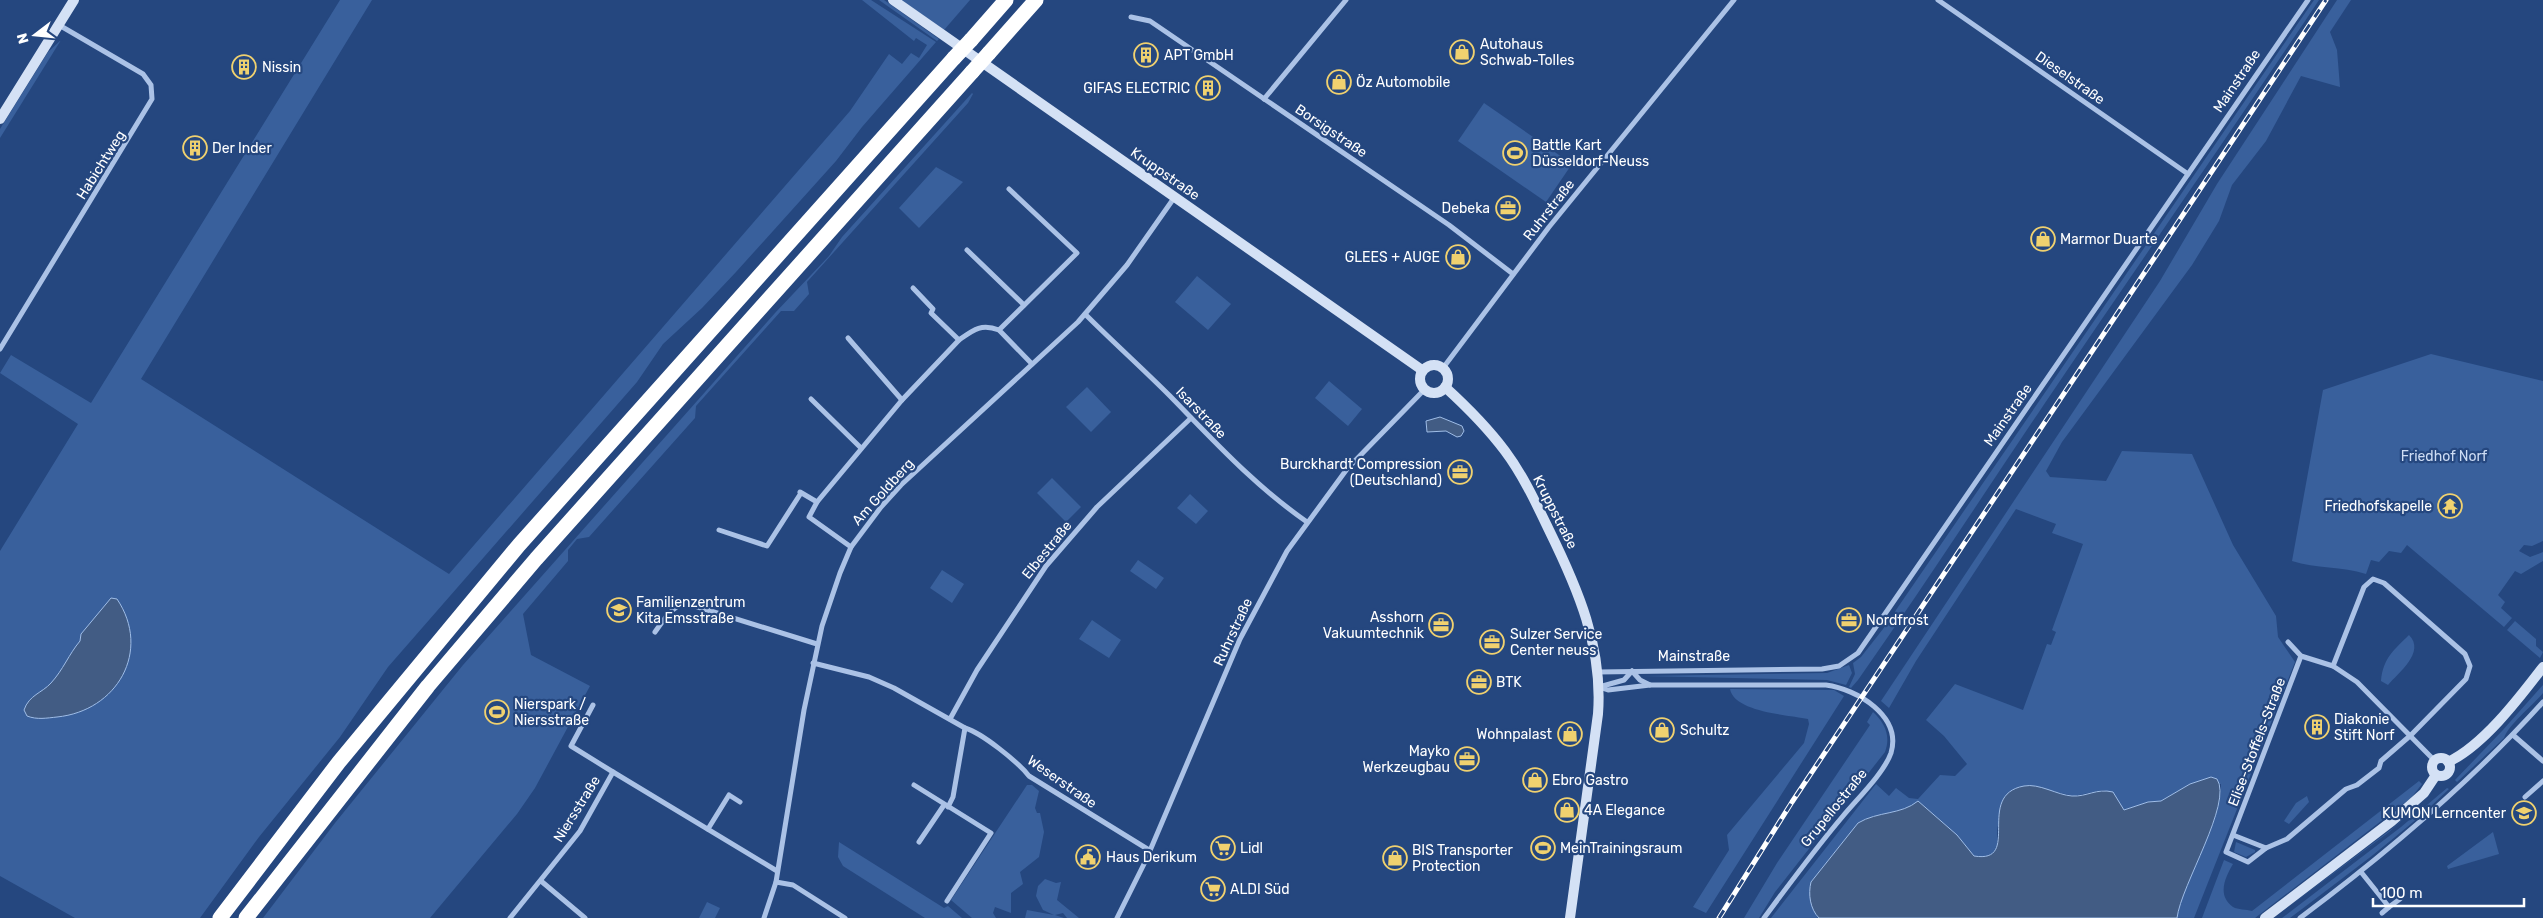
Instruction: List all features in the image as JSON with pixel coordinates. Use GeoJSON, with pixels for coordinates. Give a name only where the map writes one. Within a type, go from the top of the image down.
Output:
{"type":"FeatureCollection","features":[{"type":"Feature","properties":{"kind":"highway"},"geometry":{"type":"LineString","coordinates":[[220,918],[338,762],[518,545],[1006,0]]}},
{"type":"Feature","properties":{"kind":"highway"},"geometry":{"type":"LineString","coordinates":[[246,918],[428,686],[530,566],[1036,0]]}},
{"type":"Feature","properties":{"kind":"street"},"geometry":{"type":"LineString","coordinates":[[0,120],[74,0]]}},
{"type":"Feature","properties":{"kind":"street","name":"Kruppstraße"},"geometry":{"type":"LineString","coordinates":[[892,0],[1422,370]]}},
{"type":"Feature","properties":{"kind":"street"},"geometry":{"type":"LineString","coordinates":[[1264,99],[1346,0]]}},
{"type":"Feature","properties":{"kind":"street","name":"Ruhrstraße"},"geometry":{"type":"LineString","coordinates":[[1443,368],[1555,219],[1734,0]]}},
{"type":"Feature","properties":{"kind":"street","name":"Dieselstraße"},"geometry":{"type":"LineString","coordinates":[[1938,0],[2188,174]]}},
{"type":"Feature","properties":{"kind":"street","name":"Mainstraße"},"geometry":{"type":"LineString","coordinates":[[1598,672],[1822,669],[1839,666],[1858,653],[2308,0]]}},
{"type":"Feature","properties":{"kind":"street","name":"Borsigstraße"},"geometry":{"type":"LineString","coordinates":[[1131,17],[1150,21],[1449,225],[1513,274]]}},
{"type":"Feature","properties":{"kind":"street","name":"Habichtweg"},"geometry":{"type":"LineString","coordinates":[[0,349],[152,99],[151,85],[143,74],[58,25]]}},
{"type":"Feature","properties":{"kind":"street"},"geometry":{"type":"LineString","coordinates":[[999,330],[1077,253],[1008,189]]}},
{"type":"Feature","properties":{"kind":"street","name":"Am Goldberg"},"geometry":{"type":"LineString","coordinates":[[764,918],[776,882],[817,644],[835,585],[851,547],[880,507],[901,485],[1085,314],[1127,265],[1174,198]]}},
{"type":"Feature","properties":{"kind":"street"},"geometry":{"type":"LineString","coordinates":[[967,250],[1024,305]]}},
{"type":"Feature","properties":{"kind":"street"},"geometry":{"type":"LineString","coordinates":[[913,288],[933,309],[931,313],[959,340]]}},
{"type":"Feature","properties":{"kind":"street","name":"Isarstraße"},"geometry":{"type":"LineString","coordinates":[[1085,314],[1191,418],[1235,465],[1274,499],[1306,522]]}},
{"type":"Feature","properties":{"kind":"street"},"geometry":{"type":"LineString","coordinates":[[851,547],[809,517],[817,502],[861,448],[902,400],[959,340],[978,327],[987,326],[999,330],[1032,364]]}},
{"type":"Feature","properties":{"kind":"street"},"geometry":{"type":"LineString","coordinates":[[848,338],[902,400]]}},
{"type":"Feature","properties":{"kind":"street"},"geometry":{"type":"LineString","coordinates":[[1434,365],[1443,368],[1448,376],[1445,387],[1433,394],[1424,390],[1419,381],[1422,370],[1434,365]]}},
{"type":"Feature","properties":{"kind":"street","name":"Kruppstraße"},"geometry":{"type":"LineString","coordinates":[[1445,387],[1496,440],[1527,486],[1578,592],[1592,636],[1598,672]]}},
{"type":"Feature","properties":{"kind":"street","name":"Ruhrstraße"},"geometry":{"type":"LineString","coordinates":[[1117,918],[1150,850],[1240,639],[1272,577],[1306,522],[1360,455],[1424,390]]}},
{"type":"Feature","properties":{"kind":"street"},"geometry":{"type":"LineString","coordinates":[[811,399],[861,448]]}},
{"type":"Feature","properties":{"kind":"street","name":"Elbestraße"},"geometry":{"type":"LineString","coordinates":[[950,719],[976,670],[1046,566],[1097,507],[1191,418]]}},
{"type":"Feature","properties":{"kind":"street"},"geometry":{"type":"LineString","coordinates":[[719,530],[767,546],[800,492],[817,502]]}},
{"type":"Feature","properties":{"kind":"street"},"geometry":{"type":"LineString","coordinates":[[2233,835],[2266,848],[2287,839],[2346,789],[2357,785],[2379,768],[2381,760],[2411,736],[2466,679],[2470,671],[2470,663],[2465,654],[2380,580],[2371,580],[2364,587],[2333,666]]}},
{"type":"Feature","properties":{"kind":"street"},"geometry":{"type":"LineString","coordinates":[[654,632],[667,615],[678,605],[685,603],[817,644]]}},
{"type":"Feature","properties":{"kind":"street"},"geometry":{"type":"LineString","coordinates":[[2288,642],[2301,656],[2333,666],[2371,694],[2434,760]]}},
{"type":"Feature","properties":{"kind":"street","name":"Elise-Stoffels-Straße"},"geometry":{"type":"LineString","coordinates":[[2266,848],[2248,862],[2226,852],[2301,656]]}},
{"type":"Feature","properties":{"kind":"street","name":"Weserstraße"},"geometry":{"type":"LineString","coordinates":[[813,663],[872,679],[902,692],[965,728],[980,734],[1022,768],[1029,776],[1150,850]]}},
{"type":"Feature","properties":{"kind":"street"},"geometry":{"type":"LineString","coordinates":[[2448,762],[2465,754],[2475,744],[2543,667]]}},
{"type":"Feature","properties":{"kind":"street"},"geometry":{"type":"LineString","coordinates":[[1599,687],[1624,680],[1632,671],[1640,680],[1650,685]]}},
{"type":"Feature","properties":{"kind":"street"},"geometry":{"type":"LineString","coordinates":[[1570,918],[1598,714],[1598,672]]}},
{"type":"Feature","properties":{"kind":"street"},"geometry":{"type":"LineString","coordinates":[[1599,687],[1608,690],[1650,685]]}},
{"type":"Feature","properties":{"kind":"street","name":"Grupellostraße"},"geometry":{"type":"LineString","coordinates":[[1650,685],[1826,685],[1848,691],[1876,708],[1887,720],[1892,732],[1893,743],[1887,761],[1808,858],[1764,918]]}},
{"type":"Feature","properties":{"kind":"street"},"geometry":{"type":"LineString","coordinates":[[2300,918],[2361,872],[2436,809],[2513,735],[2543,702]]}},
{"type":"Feature","properties":{"kind":"street","name":"Niersstraße"},"geometry":{"type":"LineString","coordinates":[[593,705],[570,746],[778,871]]}},
{"type":"Feature","properties":{"kind":"street"},"geometry":{"type":"LineString","coordinates":[[919,842],[953,797],[965,728]]}},
{"type":"Feature","properties":{"kind":"street"},"geometry":{"type":"LineString","coordinates":[[2513,735],[2543,762]]}},
{"type":"Feature","properties":{"kind":"street"},"geometry":{"type":"LineString","coordinates":[[2434,760],[2442,758],[2448,762]]}},
{"type":"Feature","properties":{"kind":"street"},"geometry":{"type":"LineString","coordinates":[[2434,760],[2432,768],[2436,774]]}},
{"type":"Feature","properties":{"kind":"street"},"geometry":{"type":"LineString","coordinates":[[2436,774],[2447,773],[2448,762]]}},
{"type":"Feature","properties":{"kind":"street","name":"Niersstraße"},"geometry":{"type":"LineString","coordinates":[[510,918],[542,881],[580,831],[613,772]]}},
{"type":"Feature","properties":{"kind":"street"},"geometry":{"type":"LineString","coordinates":[[2265,918],[2392,821],[2424,793],[2436,774]]}},
{"type":"Feature","properties":{"kind":"street"},"geometry":{"type":"LineString","coordinates":[[2525,797],[2543,781]]}},
{"type":"Feature","properties":{"kind":"street"},"geometry":{"type":"LineString","coordinates":[[914,785],[990,833],[947,901]]}},
{"type":"Feature","properties":{"kind":"street"},"geometry":{"type":"LineString","coordinates":[[708,828],[730,795],[740,802]]}},
{"type":"Feature","properties":{"kind":"street"},"geometry":{"type":"LineString","coordinates":[[2361,872],[2389,907]]}},
{"type":"Feature","properties":{"kind":"street"},"geometry":{"type":"LineString","coordinates":[[542,881],[585,918]]}},
{"type":"Feature","properties":{"kind":"street"},"geometry":{"type":"LineString","coordinates":[[776,882],[792,885],[844,918]]}},
{"type":"Feature","properties":{"kind":"street"},"geometry":{"type":"LineString","coordinates":[[2382,912],[2400,899]]}},
{"type":"Feature","properties":{"kind":"green space"},"geometry":{"type":"Polygon","coordinates":[[[340,0],[372,0],[141,379],[449,574],[850,111],[889,54],[902,64],[911,53],[919,58],[927,45],[916,38],[914,41],[862,0],[871,0],[936,42],[862,127],[836,161],[736,272],[702,308],[663,344],[637,382],[388,667],[340,737],[259,837],[200,918],[75,918],[0,876],[0,551],[78,424],[0,373],[11,355],[91,403],[340,0]]]}},
{"type":"Feature","properties":{"kind":"green space"},"geometry":{"type":"Polygon","coordinates":[[[879,0],[884,0],[939,39],[937,41],[879,0]]]}},
{"type":"Feature","properties":{"kind":"green space"},"geometry":{"type":"Polygon","coordinates":[[[901,0],[970,0],[944,30],[901,0]]]}},
{"type":"Feature","properties":{"kind":"green space"},"geometry":{"type":"Polygon","coordinates":[[[2314,0],[2319,0],[1906,611],[1858,680],[1851,688],[1849,687],[1855,674],[1853,663],[1861,657],[1883,629],[2314,0]]]}},
{"type":"Feature","properties":{"kind":"green space"},"geometry":{"type":"Polygon","coordinates":[[[2337,0],[2351,0],[2330,32],[2337,50],[2340,87],[2301,76],[2266,141],[2232,185],[2219,221],[2192,265],[2062,442],[2046,471],[2050,477],[2106,481],[2122,451],[2192,454],[2233,545],[2276,616],[2278,637],[2295,662],[2194,918],[2177,918],[2180,901],[2215,819],[2221,784],[2190,784],[2161,801],[2148,802],[2124,810],[2113,793],[2103,790],[2074,796],[2026,785],[2000,821],[1996,852],[1986,857],[1974,856],[1957,835],[1918,801],[1904,809],[1873,816],[1858,823],[1811,882],[1817,917],[1819,918],[1771,918],[1876,784],[1889,796],[1896,788],[1909,798],[1918,799],[1940,775],[1955,776],[1967,764],[1944,736],[1926,720],[1955,684],[2023,710],[2047,644],[2051,645],[2056,632],[2052,630],[2083,544],[2052,533],[2056,524],[2016,509],[1916,661],[1889,708],[1881,701],[2160,281],[2217,184],[2337,0]]]}},
{"type":"Feature","properties":{"kind":"green space"},"geometry":{"type":"Polygon","coordinates":[[[61,40],[0,138],[0,129],[48,52],[61,40]]]}},
{"type":"Feature","properties":{"kind":"green space"},"geometry":{"type":"Polygon","coordinates":[[[972,93],[968,103],[807,282],[809,294],[794,311],[781,311],[696,406],[695,418],[589,537],[577,539],[568,550],[568,561],[523,614],[531,655],[590,686],[535,788],[517,814],[430,918],[263,918],[335,823],[463,665],[775,313],[829,256],[842,237],[972,93]]]}},
{"type":"Feature","properties":{"kind":"green space","name":"Battle Kart Düsseldorf-Neuss"},"geometry":{"type":"Polygon","coordinates":[[[1484,103],[1572,164],[1546,202],[1458,141],[1484,103]]]}},
{"type":"Feature","properties":{"kind":"green space"},"geometry":{"type":"Polygon","coordinates":[[[936,167],[963,182],[919,228],[899,208],[936,167]]]}},
{"type":"Feature","properties":{"kind":"green space"},"geometry":{"type":"Polygon","coordinates":[[[1197,276],[1231,304],[1208,330],[1175,302],[1197,276]]]}},
{"type":"Feature","properties":{"kind":"green space","name":"Friedhof Norf"},"geometry":{"type":"Polygon","coordinates":[[[2431,354],[2543,381],[2543,541],[2532,546],[2524,545],[2519,551],[2530,557],[2543,552],[2543,561],[2521,574],[2515,571],[2498,595],[2505,602],[2501,608],[2512,618],[2504,627],[2407,545],[2401,553],[2389,551],[2379,562],[2371,560],[2366,574],[2292,561],[2323,390],[2431,354]]]}},
{"type":"Feature","properties":{"kind":"green space"},"geometry":{"type":"Polygon","coordinates":[[[1329,381],[1362,409],[1348,426],[1315,398],[1329,381]]]}},
{"type":"Feature","properties":{"kind":"green space"},"geometry":{"type":"Polygon","coordinates":[[[1087,387],[1111,412],[1091,432],[1066,407],[1087,387]]]}},
{"type":"Feature","properties":{"kind":"green space"},"geometry":{"type":"Polygon","coordinates":[[[1052,478],[1081,507],[1066,522],[1037,493],[1052,478]]]}},
{"type":"Feature","properties":{"kind":"green space"},"geometry":{"type":"Polygon","coordinates":[[[1190,494],[1208,511],[1196,524],[1177,508],[1190,494]]]}},
{"type":"Feature","properties":{"kind":"green space"},"geometry":{"type":"Polygon","coordinates":[[[1138,560],[1164,578],[1156,589],[1130,571],[1138,560]]]}},
{"type":"Feature","properties":{"kind":"green space"},"geometry":{"type":"Polygon","coordinates":[[[942,570],[964,584],[952,603],[930,588],[942,570]]]}},
{"type":"Feature","properties":{"kind":"green space"},"geometry":{"type":"Polygon","coordinates":[[[1092,620],[1121,640],[1109,658],[1079,639],[1092,620]]]}},
{"type":"Feature","properties":{"kind":"green space"},"geometry":{"type":"Polygon","coordinates":[[[2515,621],[2536,639],[2536,646],[2543,652],[2540,658],[2507,630],[2515,621]]]}},
{"type":"Feature","properties":{"kind":"green space"},"geometry":{"type":"Polygon","coordinates":[[[2409,635],[2414,648],[2412,655],[2409,662],[2388,685],[2381,681],[2384,666],[2390,655],[2409,635]]]}},
{"type":"Feature","properties":{"kind":"green space"},"geometry":{"type":"Polygon","coordinates":[[[1849,665],[1852,673],[1846,685],[1827,680],[1642,676],[1827,673],[1849,665]]]}},
{"type":"Feature","properties":{"kind":"green space"},"geometry":{"type":"Polygon","coordinates":[[[2543,685],[2543,693],[2516,721],[2504,738],[2457,782],[2455,780],[2543,685]]]}},
{"type":"Feature","properties":{"kind":"green space"},"geometry":{"type":"Polygon","coordinates":[[[1730,689],[1834,690],[1844,696],[1706,913],[1693,907],[1729,850],[1727,835],[1804,743],[1809,724],[1808,719],[1751,708],[1734,697],[1730,689]]]}},
{"type":"Feature","properties":{"kind":"green space"},"geometry":{"type":"Polygon","coordinates":[[[1873,712],[1886,730],[1887,746],[1885,752],[1775,892],[1759,918],[1744,918],[1777,863],[1870,725],[1867,722],[1873,712]]]}},
{"type":"Feature","properties":{"kind":"green space"},"geometry":{"type":"Polygon","coordinates":[[[2419,781],[2422,784],[2411,798],[2255,918],[2202,918],[2224,860],[2233,864],[2225,880],[2225,897],[2233,907],[2252,911],[2419,781]]]}},
{"type":"Feature","properties":{"kind":"green space"},"geometry":{"type":"Polygon","coordinates":[[[1027,785],[1032,785],[1039,791],[1035,808],[1037,813],[1040,813],[1044,832],[1039,857],[1020,872],[1023,884],[1011,893],[1011,913],[995,907],[993,913],[996,918],[972,918],[951,900],[1027,785]]]}},
{"type":"Feature","properties":{"kind":"green space"},"geometry":{"type":"Polygon","coordinates":[[[2447,788],[2449,789],[2411,824],[2371,856],[2290,918],[2282,918],[2401,827],[2447,788]]]}},
{"type":"Feature","properties":{"kind":"green space"},"geometry":{"type":"Polygon","coordinates":[[[2435,791],[2389,832],[2274,918],[2393,828],[2435,791]]]}},
{"type":"Feature","properties":{"kind":"green space"},"geometry":{"type":"Polygon","coordinates":[[[2307,796],[2309,802],[2289,824],[2284,821],[2296,803],[2307,796]]]}},
{"type":"Feature","properties":{"kind":"green space"},"geometry":{"type":"Polygon","coordinates":[[[2493,832],[2499,854],[2448,869],[2447,866],[2493,832]]]}},
{"type":"Feature","properties":{"kind":"green space"},"geometry":{"type":"Polygon","coordinates":[[[839,842],[944,908],[948,906],[962,918],[925,918],[843,866],[838,857],[839,842]]]}},
{"type":"Feature","properties":{"kind":"green space"},"geometry":{"type":"Polygon","coordinates":[[[2236,842],[2255,850],[2255,852],[2246,857],[2234,852],[2236,842]]]}},
{"type":"Feature","properties":{"kind":"green space"},"geometry":{"type":"Polygon","coordinates":[[[1045,879],[1056,883],[1061,882],[1057,900],[1079,918],[1067,918],[1063,913],[1055,915],[1064,918],[1025,918],[1027,910],[1054,915],[1043,910],[1036,896],[1038,886],[1045,879]]]}},
{"type":"Feature","properties":{"kind":"green space"},"geometry":{"type":"Polygon","coordinates":[[[707,902],[720,908],[715,918],[699,918],[707,902]]]}},
{"type":"Feature","properties":{"kind":"shaded area"},"geometry":{"type":"Polygon","coordinates":[[[1440,417],[1462,426],[1464,431],[1461,436],[1457,437],[1446,431],[1427,432],[1426,421],[1440,417]]]}},
{"type":"Feature","properties":{"kind":"shaded area"},"geometry":{"type":"Polygon","coordinates":[[[111,598],[117,599],[127,619],[131,639],[129,658],[123,675],[112,691],[97,703],[78,712],[46,718],[27,716],[24,710],[26,705],[55,678],[80,641],[81,634],[111,598]]]}},
{"type":"Feature","properties":{"kind":"shaded area"},"geometry":{"type":"Polygon","coordinates":[[[2211,777],[2217,779],[2220,791],[2218,806],[2187,886],[2177,918],[1819,918],[1812,906],[1810,896],[1811,882],[1858,823],[1873,816],[1904,809],[1918,801],[1957,835],[1974,856],[1988,856],[1995,850],[1998,840],[1999,814],[2002,802],[2010,792],[2024,786],[2036,786],[2072,796],[2102,791],[2113,792],[2124,810],[2148,802],[2161,801],[2190,784],[2211,777]]]}},
{"type":"Feature","properties":{"kind":"railway"},"geometry":{"type":"LineString","coordinates":[[1719,918],[1792,802],[2326,0]]}},
{"type":"Feature","properties":{"kind":"place","name":"Autohaus Schwab-Tolles"},"geometry":{"type":"Point","coordinates":[1462,52]}},
{"type":"Feature","properties":{"kind":"place","name":"APT GmbH"},"geometry":{"type":"Point","coordinates":[1146,55]}},
{"type":"Feature","properties":{"kind":"place","name":"Nissin"},"geometry":{"type":"Point","coordinates":[244,67]}},
{"type":"Feature","properties":{"kind":"place","name":"Öz Automobile"},"geometry":{"type":"Point","coordinates":[1339,82]}},
{"type":"Feature","properties":{"kind":"place","name":"GIFAS ELECTRIC"},"geometry":{"type":"Point","coordinates":[1208,88]}},
{"type":"Feature","properties":{"kind":"place","name":"Der Inder"},"geometry":{"type":"Point","coordinates":[195,148]}},
{"type":"Feature","properties":{"kind":"place","name":"Battle Kart Düsseldorf-Neuss"},"geometry":{"type":"Point","coordinates":[1515,153]}},
{"type":"Feature","properties":{"kind":"place","name":"Debeka"},"geometry":{"type":"Point","coordinates":[1508,208]}},
{"type":"Feature","properties":{"kind":"place","name":"Marmor Duarte"},"geometry":{"type":"Point","coordinates":[2043,239]}},
{"type":"Feature","properties":{"kind":"place","name":"GLEES + AUGE"},"geometry":{"type":"Point","coordinates":[1458,257]}},
{"type":"Feature","properties":{"kind":"place","name":"Burckhardt Compression (Deutschland)"},"geometry":{"type":"Point","coordinates":[1460,472]}},
{"type":"Feature","properties":{"kind":"place","name":"Friedhofskapelle"},"geometry":{"type":"Point","coordinates":[2450,506]}},
{"type":"Feature","properties":{"kind":"place","name":"Familienzentrum Kita Emsstraße"},"geometry":{"type":"Point","coordinates":[619,610]}},
{"type":"Feature","properties":{"kind":"place","name":"Nordfrost"},"geometry":{"type":"Point","coordinates":[1849,620]}},
{"type":"Feature","properties":{"kind":"place","name":"Asshorn Vakuumtechnik"},"geometry":{"type":"Point","coordinates":[1441,625]}},
{"type":"Feature","properties":{"kind":"place","name":"Sulzer Service Center neuss"},"geometry":{"type":"Point","coordinates":[1492,642]}},
{"type":"Feature","properties":{"kind":"place","name":"BTK"},"geometry":{"type":"Point","coordinates":[1479,682]}},
{"type":"Feature","properties":{"kind":"place","name":"Nierspark / Niersstraße"},"geometry":{"type":"Point","coordinates":[497,712]}},
{"type":"Feature","properties":{"kind":"place","name":"Diakonie Stift Norf"},"geometry":{"type":"Point","coordinates":[2317,727]}},
{"type":"Feature","properties":{"kind":"place","name":"Schultz"},"geometry":{"type":"Point","coordinates":[1662,730]}},
{"type":"Feature","properties":{"kind":"place","name":"Wohnpalast"},"geometry":{"type":"Point","coordinates":[1570,734]}},
{"type":"Feature","properties":{"kind":"place","name":"Mayko Werkzeugbau"},"geometry":{"type":"Point","coordinates":[1467,759]}},
{"type":"Feature","properties":{"kind":"place","name":"Ebro Gastro"},"geometry":{"type":"Point","coordinates":[1535,780]}},
{"type":"Feature","properties":{"kind":"place","name":"4A Elegance"},"geometry":{"type":"Point","coordinates":[1567,810]}},
{"type":"Feature","properties":{"kind":"place","name":"KUMON Lerncenter"},"geometry":{"type":"Point","coordinates":[2524,813]}},
{"type":"Feature","properties":{"kind":"place","name":"Lidl"},"geometry":{"type":"Point","coordinates":[1223,848]}},
{"type":"Feature","properties":{"kind":"place","name":"MeinTrainingsraum"},"geometry":{"type":"Point","coordinates":[1543,848]}},
{"type":"Feature","properties":{"kind":"place","name":"Haus Derikum"},"geometry":{"type":"Point","coordinates":[1088,857]}},
{"type":"Feature","properties":{"kind":"place","name":"BIS Transporter Protection"},"geometry":{"type":"Point","coordinates":[1395,858]}},
{"type":"Feature","properties":{"kind":"place","name":"ALDI Süd"},"geometry":{"type":"Point","coordinates":[1213,889]}}]}
